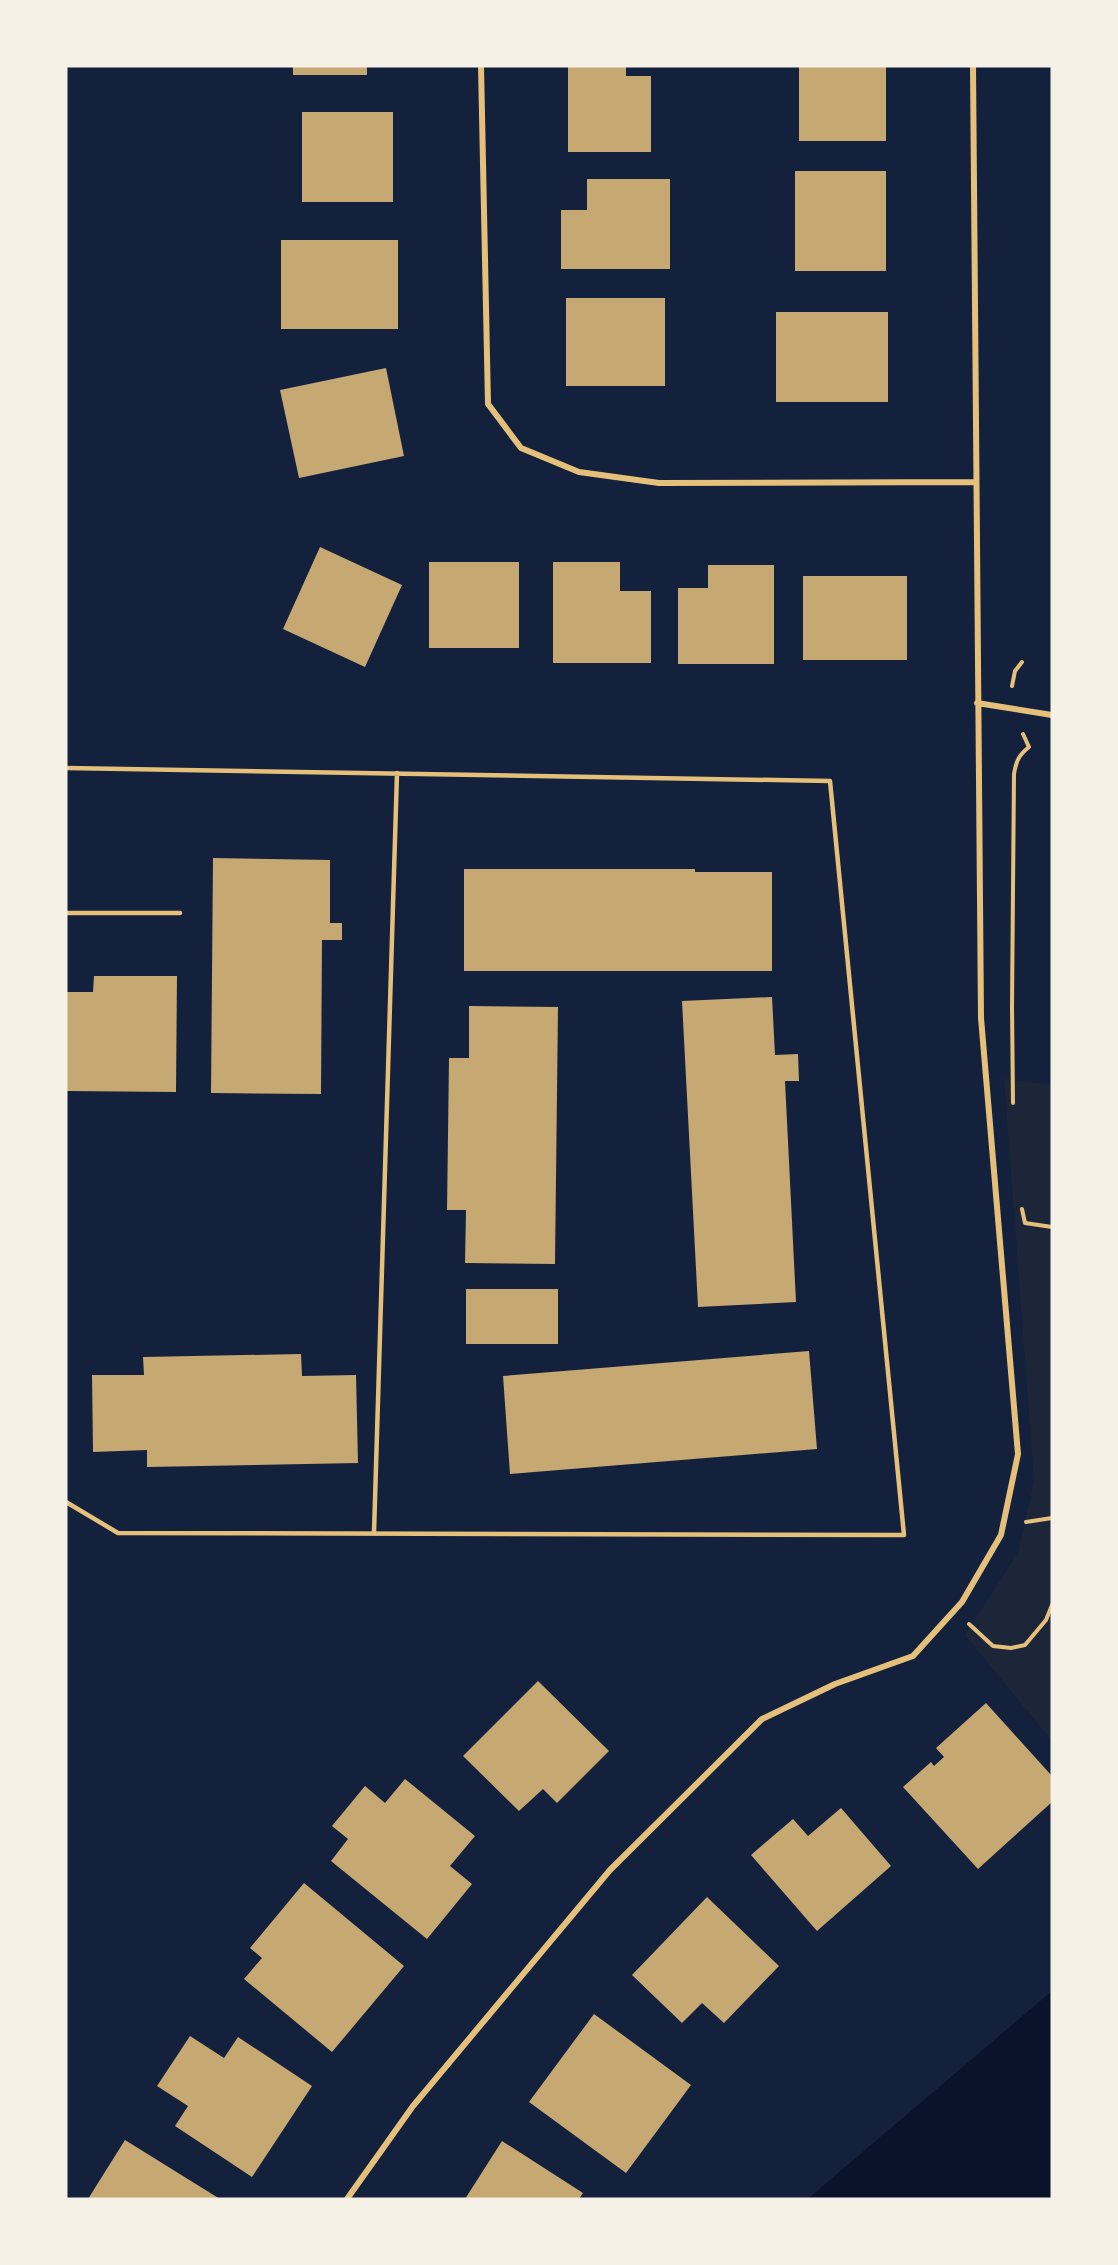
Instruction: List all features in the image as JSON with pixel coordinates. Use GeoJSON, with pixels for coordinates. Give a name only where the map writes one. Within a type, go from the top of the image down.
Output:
{"type":"FeatureCollection","features":[{"type":"Feature","properties":{"kind":"street"},"geometry":{"type":"LineString","coordinates":[[481,66],[488,405],[521,448],[579,472],[659,483],[976,482]]}},
{"type":"Feature","properties":{"kind":"street"},"geometry":{"type":"LineString","coordinates":[[347,2199],[413,2106],[610,1870],[762,1719],[835,1684],[913,1656],[962,1602],[1001,1535],[1018,1454],[981,1018],[973,66]]}},
{"type":"Feature","properties":{"kind":"street"},"geometry":{"type":"LineString","coordinates":[[977,703],[1052,715]]}},
{"type":"Feature","properties":{"kind":"lane"},"geometry":{"type":"LineString","coordinates":[[66,768],[830,781],[904,1535],[118,1533],[66,1502]]}},
{"type":"Feature","properties":{"kind":"lane"},"geometry":{"type":"LineString","coordinates":[[374,1533],[397,773]]}},
{"type":"Feature","properties":{"kind":"lane"},"geometry":{"type":"LineString","coordinates":[[66,913],[180,913]]}},
{"type":"Feature","properties":{"kind":"path"},"geometry":{"type":"LineString","coordinates":[[1013,1108],[1014,774],[1016,761],[1029,747]]}},
{"type":"Feature","properties":{"kind":"path"},"geometry":{"type":"LineString","coordinates":[[1021,1205],[1025,1223],[1052,1227]]}},
{"type":"Feature","properties":{"kind":"path"},"geometry":{"type":"LineString","coordinates":[[956,1608],[993,1646],[1011,1648],[1025,1645],[1046,1620],[1052,1605]]}},
{"type":"Feature","properties":{"kind":"shaded area"},"geometry":{"type":"Polygon","coordinates":[[[1004,1079],[1052,1085],[1052,1741],[965,1635],[1018,1553],[1034,1481],[1004,1079]]]}},
{"type":"Feature","properties":{"kind":"shaded area"},"geometry":{"type":"Polygon","coordinates":[[[1052,1991],[1052,2199],[808,2199],[811,2196],[1052,1991]]]}},
{"type":"Feature","properties":{"kind":"building"},"geometry":{"type":"Polygon","coordinates":[[[293,66],[367,66],[367,75],[293,75],[293,66]]]}},
{"type":"Feature","properties":{"kind":"building"},"geometry":{"type":"Polygon","coordinates":[[[568,66],[626,66],[626,76],[651,76],[651,152],[568,152],[568,66]]]}},
{"type":"Feature","properties":{"kind":"building"},"geometry":{"type":"Polygon","coordinates":[[[799,66],[886,66],[886,141],[799,141],[799,66]]]}},
{"type":"Feature","properties":{"kind":"building"},"geometry":{"type":"Polygon","coordinates":[[[302,112],[393,112],[393,202],[302,202],[302,112]]]}},
{"type":"Feature","properties":{"kind":"building"},"geometry":{"type":"Polygon","coordinates":[[[795,171],[886,171],[886,271],[795,271],[795,171]]]}},
{"type":"Feature","properties":{"kind":"building"},"geometry":{"type":"Polygon","coordinates":[[[587,179],[670,179],[670,269],[561,269],[561,210],[587,210],[587,179]]]}},
{"type":"Feature","properties":{"kind":"building"},"geometry":{"type":"Polygon","coordinates":[[[281,240],[398,240],[398,329],[281,329],[281,240]]]}},
{"type":"Feature","properties":{"kind":"building"},"geometry":{"type":"Polygon","coordinates":[[[566,298],[665,298],[665,386],[566,386],[566,298]]]}},
{"type":"Feature","properties":{"kind":"building"},"geometry":{"type":"Polygon","coordinates":[[[776,312],[888,312],[888,402],[776,402],[776,312]]]}},
{"type":"Feature","properties":{"kind":"building"},"geometry":{"type":"Polygon","coordinates":[[[386,368],[404,456],[299,478],[280,390],[386,368]]]}},
{"type":"Feature","properties":{"kind":"building"},"geometry":{"type":"Polygon","coordinates":[[[320,547],[402,585],[365,667],[283,629],[320,547]]]}},
{"type":"Feature","properties":{"kind":"building"},"geometry":{"type":"Polygon","coordinates":[[[429,562],[519,562],[519,648],[429,648],[429,562]]]}},
{"type":"Feature","properties":{"kind":"building"},"geometry":{"type":"Polygon","coordinates":[[[553,562],[620,562],[620,591],[651,591],[651,663],[553,663],[553,562]]]}},
{"type":"Feature","properties":{"kind":"building"},"geometry":{"type":"Polygon","coordinates":[[[708,565],[774,565],[774,664],[678,664],[678,588],[708,588],[708,565]]]}},
{"type":"Feature","properties":{"kind":"building"},"geometry":{"type":"Polygon","coordinates":[[[803,576],[907,576],[907,660],[803,660],[803,576]]]}},
{"type":"Feature","properties":{"kind":"building"},"geometry":{"type":"Polygon","coordinates":[[[213,858],[330,860],[330,923],[342,923],[342,940],[322,940],[321,1094],[211,1093],[213,858]]]}},
{"type":"Feature","properties":{"kind":"building"},"geometry":{"type":"Polygon","coordinates":[[[464,869],[695,869],[695,872],[772,872],[772,971],[464,971],[464,869]]]}},
{"type":"Feature","properties":{"kind":"building"},"geometry":{"type":"Polygon","coordinates":[[[94,976],[177,976],[176,1092],[66,1091],[66,992],[93,992],[94,976]]]}},
{"type":"Feature","properties":{"kind":"building"},"geometry":{"type":"Polygon","coordinates":[[[772,997],[775,1055],[798,1054],[799,1081],[785,1081],[796,1302],[698,1307],[682,1001],[772,997]]]}},
{"type":"Feature","properties":{"kind":"building"},"geometry":{"type":"Polygon","coordinates":[[[469,1006],[558,1007],[555,1264],[465,1263],[466,1210],[447,1210],[449,1058],[469,1058],[469,1006]]]}},
{"type":"Feature","properties":{"kind":"building"},"geometry":{"type":"Polygon","coordinates":[[[466,1289],[558,1289],[558,1344],[466,1344],[466,1289]]]}},
{"type":"Feature","properties":{"kind":"building"},"geometry":{"type":"Polygon","coordinates":[[[809,1351],[817,1449],[510,1474],[503,1376],[809,1351]]]}},
{"type":"Feature","properties":{"kind":"building"},"geometry":{"type":"Polygon","coordinates":[[[301,1354],[302,1376],[356,1375],[358,1463],[147,1467],[147,1450],[93,1452],[92,1375],[144,1375],[143,1357],[301,1354]]]}},
{"type":"Feature","properties":{"kind":"building"},"geometry":{"type":"Polygon","coordinates":[[[538,1681],[609,1751],[557,1803],[543,1789],[519,1811],[463,1756],[538,1681]]]}},
{"type":"Feature","properties":{"kind":"building"},"geometry":{"type":"Polygon","coordinates":[[[986,1703],[1052,1776],[1052,1802],[978,1869],[903,1787],[931,1762],[934,1766],[944,1757],[936,1748],[986,1703]]]}},
{"type":"Feature","properties":{"kind":"building"},"geometry":{"type":"Polygon","coordinates":[[[405,1779],[475,1836],[450,1866],[472,1884],[427,1939],[331,1861],[348,1839],[332,1826],[365,1786],[385,1803],[405,1779]]]}},
{"type":"Feature","properties":{"kind":"building"},"geometry":{"type":"Polygon","coordinates":[[[841,1808],[891,1866],[817,1931],[751,1855],[793,1819],[808,1836],[841,1808]]]}},
{"type":"Feature","properties":{"kind":"building"},"geometry":{"type":"Polygon","coordinates":[[[304,1883],[404,1966],[332,2052],[244,1979],[262,1958],[250,1948],[304,1883]]]}},
{"type":"Feature","properties":{"kind":"building"},"geometry":{"type":"Polygon","coordinates":[[[707,1897],[779,1966],[724,2023],[702,2003],[682,2023],[632,1975],[707,1897]]]}},
{"type":"Feature","properties":{"kind":"building"},"geometry":{"type":"Polygon","coordinates":[[[594,2014],[691,2085],[626,2173],[529,2102],[594,2014]]]}},
{"type":"Feature","properties":{"kind":"building"},"geometry":{"type":"Polygon","coordinates":[[[190,2036],[224,2058],[238,2037],[312,2086],[252,2177],[175,2126],[188,2106],[157,2086],[190,2036]]]}},
{"type":"Feature","properties":{"kind":"building"},"geometry":{"type":"Polygon","coordinates":[[[125,2140],[220,2199],[88,2199],[125,2140]]]}},
{"type":"Feature","properties":{"kind":"building"},"geometry":{"type":"Polygon","coordinates":[[[502,2141],[583,2193],[579,2199],[465,2199],[502,2141]]]}}]}
